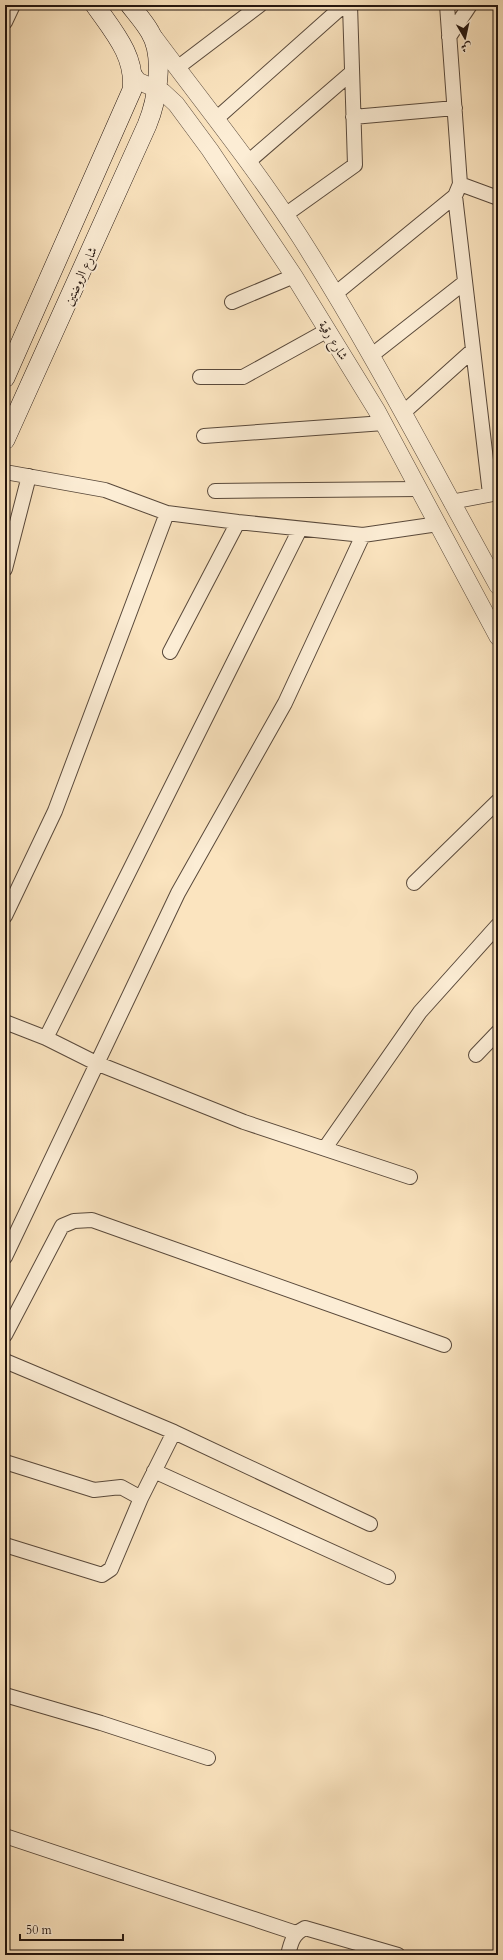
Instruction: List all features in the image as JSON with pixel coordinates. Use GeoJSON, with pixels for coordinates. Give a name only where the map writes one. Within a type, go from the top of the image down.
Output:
{"type":"FeatureCollection","features":[{"type":"Feature","properties":{"kind":"main road"},"geometry":{"type":"LineString","coordinates":[[95,5],[130,65],[146,64],[154,55],[153,38],[130,5]]}},
{"type":"Feature","properties":{"kind":"main road","name":"شارع الروضتين"},"geometry":{"type":"LineString","coordinates":[[5,440],[152,110],[157,89],[158,66],[153,38]]}},
{"type":"Feature","properties":{"kind":"main road","name":"شارع الروضتين"},"geometry":{"type":"LineString","coordinates":[[5,378],[129,99],[132,90],[130,65]]}},
{"type":"Feature","properties":{"kind":"main road"},"geometry":{"type":"LineString","coordinates":[[129,99],[137,95],[145,96],[151,102],[152,110]]}},
{"type":"Feature","properties":{"kind":"street"},"geometry":{"type":"LineString","coordinates":[[5,22],[13,5]]}},
{"type":"Feature","properties":{"kind":"street"},"geometry":{"type":"LineString","coordinates":[[177,68],[260,5]]}},
{"type":"Feature","properties":{"kind":"street"},"geometry":{"type":"LineString","coordinates":[[216,119],[344,5]]}},
{"type":"Feature","properties":{"kind":"street"},"geometry":{"type":"LineString","coordinates":[[285,215],[355,165],[350,5]]}},
{"type":"Feature","properties":{"kind":"street"},"geometry":{"type":"LineString","coordinates":[[447,5],[455,108],[458,190],[465,282],[473,350],[494,494],[451,502]]}},
{"type":"Feature","properties":{"kind":"street"},"geometry":{"type":"LineString","coordinates":[[449,37],[470,5]]}},
{"type":"Feature","properties":{"kind":"street","name":"شارع رقية"},"geometry":{"type":"LineString","coordinates":[[153,38],[248,162],[285,215],[335,294],[404,412],[451,502],[498,586]]}},
{"type":"Feature","properties":{"kind":"street","name":"شارع رقية"},"geometry":{"type":"LineString","coordinates":[[130,65],[138,81],[166,94],[176,104],[253,212],[384,422],[497,634]]}},
{"type":"Feature","properties":{"kind":"street"},"geometry":{"type":"LineString","coordinates":[[248,162],[351,73]]}},
{"type":"Feature","properties":{"kind":"street"},"geometry":{"type":"LineString","coordinates":[[353,117],[455,108]]}},
{"type":"Feature","properties":{"kind":"street"},"geometry":{"type":"LineString","coordinates":[[458,190],[498,198]]}},
{"type":"Feature","properties":{"kind":"street"},"geometry":{"type":"LineString","coordinates":[[335,294],[458,190]]}},
{"type":"Feature","properties":{"kind":"street"},"geometry":{"type":"LineString","coordinates":[[253,212],[252,204],[257,197],[266,195],[273,199]]}},
{"type":"Feature","properties":{"kind":"street"},"geometry":{"type":"LineString","coordinates":[[232,302],[294,276]]}},
{"type":"Feature","properties":{"kind":"street"},"geometry":{"type":"LineString","coordinates":[[372,355],[465,282]]}},
{"type":"Feature","properties":{"kind":"street"},"geometry":{"type":"LineString","coordinates":[[200,377],[244,377],[328,330]]}},
{"type":"Feature","properties":{"kind":"street"},"geometry":{"type":"LineString","coordinates":[[404,412],[473,350]]}},
{"type":"Feature","properties":{"kind":"street"},"geometry":{"type":"LineString","coordinates":[[204,436],[384,422]]}},
{"type":"Feature","properties":{"kind":"street"},"geometry":{"type":"LineString","coordinates":[[5,472],[105,490],[167,513],[238,522],[363,535],[438,524]]}},
{"type":"Feature","properties":{"kind":"street"},"geometry":{"type":"LineString","coordinates":[[5,569],[29,476]]}},
{"type":"Feature","properties":{"kind":"street"},"geometry":{"type":"LineString","coordinates":[[215,491],[419,489]]}},
{"type":"Feature","properties":{"kind":"street"},"geometry":{"type":"LineString","coordinates":[[5,916],[55,811],[167,513]]}},
{"type":"Feature","properties":{"kind":"street"},"geometry":{"type":"LineString","coordinates":[[170,652],[238,522]]}},
{"type":"Feature","properties":{"kind":"street"},"geometry":{"type":"LineString","coordinates":[[46,1038],[300,528]]}},
{"type":"Feature","properties":{"kind":"street"},"geometry":{"type":"LineString","coordinates":[[5,1257],[96,1063],[178,894],[285,703],[363,535]]}},
{"type":"Feature","properties":{"kind":"street"},"geometry":{"type":"LineString","coordinates":[[414,883],[498,801]]}},
{"type":"Feature","properties":{"kind":"street"},"geometry":{"type":"LineString","coordinates":[[325,1148],[420,1012],[498,925]]}},
{"type":"Feature","properties":{"kind":"street"},"geometry":{"type":"LineString","coordinates":[[5,1022],[46,1038],[96,1063],[244,1122],[410,1177]]}},
{"type":"Feature","properties":{"kind":"street"},"geometry":{"type":"LineString","coordinates":[[476,1055],[498,1032]]}},
{"type":"Feature","properties":{"kind":"street"},"geometry":{"type":"LineString","coordinates":[[5,1335],[62,1226],[74,1221],[92,1220],[444,1345]]}},
{"type":"Feature","properties":{"kind":"street"},"geometry":{"type":"LineString","coordinates":[[5,1361],[174,1432],[370,1524]]}},
{"type":"Feature","properties":{"kind":"street"},"geometry":{"type":"LineString","coordinates":[[5,1545],[102,1575],[111,1569],[141,1498],[174,1432]]}},
{"type":"Feature","properties":{"kind":"street"},"geometry":{"type":"LineString","coordinates":[[5,1462],[94,1490],[120,1487],[141,1498]]}},
{"type":"Feature","properties":{"kind":"street"},"geometry":{"type":"LineString","coordinates":[[154,1471],[388,1577]]}},
{"type":"Feature","properties":{"kind":"street"},"geometry":{"type":"LineString","coordinates":[[5,1695],[101,1723],[208,1758]]}},
{"type":"Feature","properties":{"kind":"street"},"geometry":{"type":"LineString","coordinates":[[5,1836],[296,1933]]}},
{"type":"Feature","properties":{"kind":"street"},"geometry":{"type":"LineString","coordinates":[[288,1955],[296,1933],[305,1928],[398,1955]]}}]}
